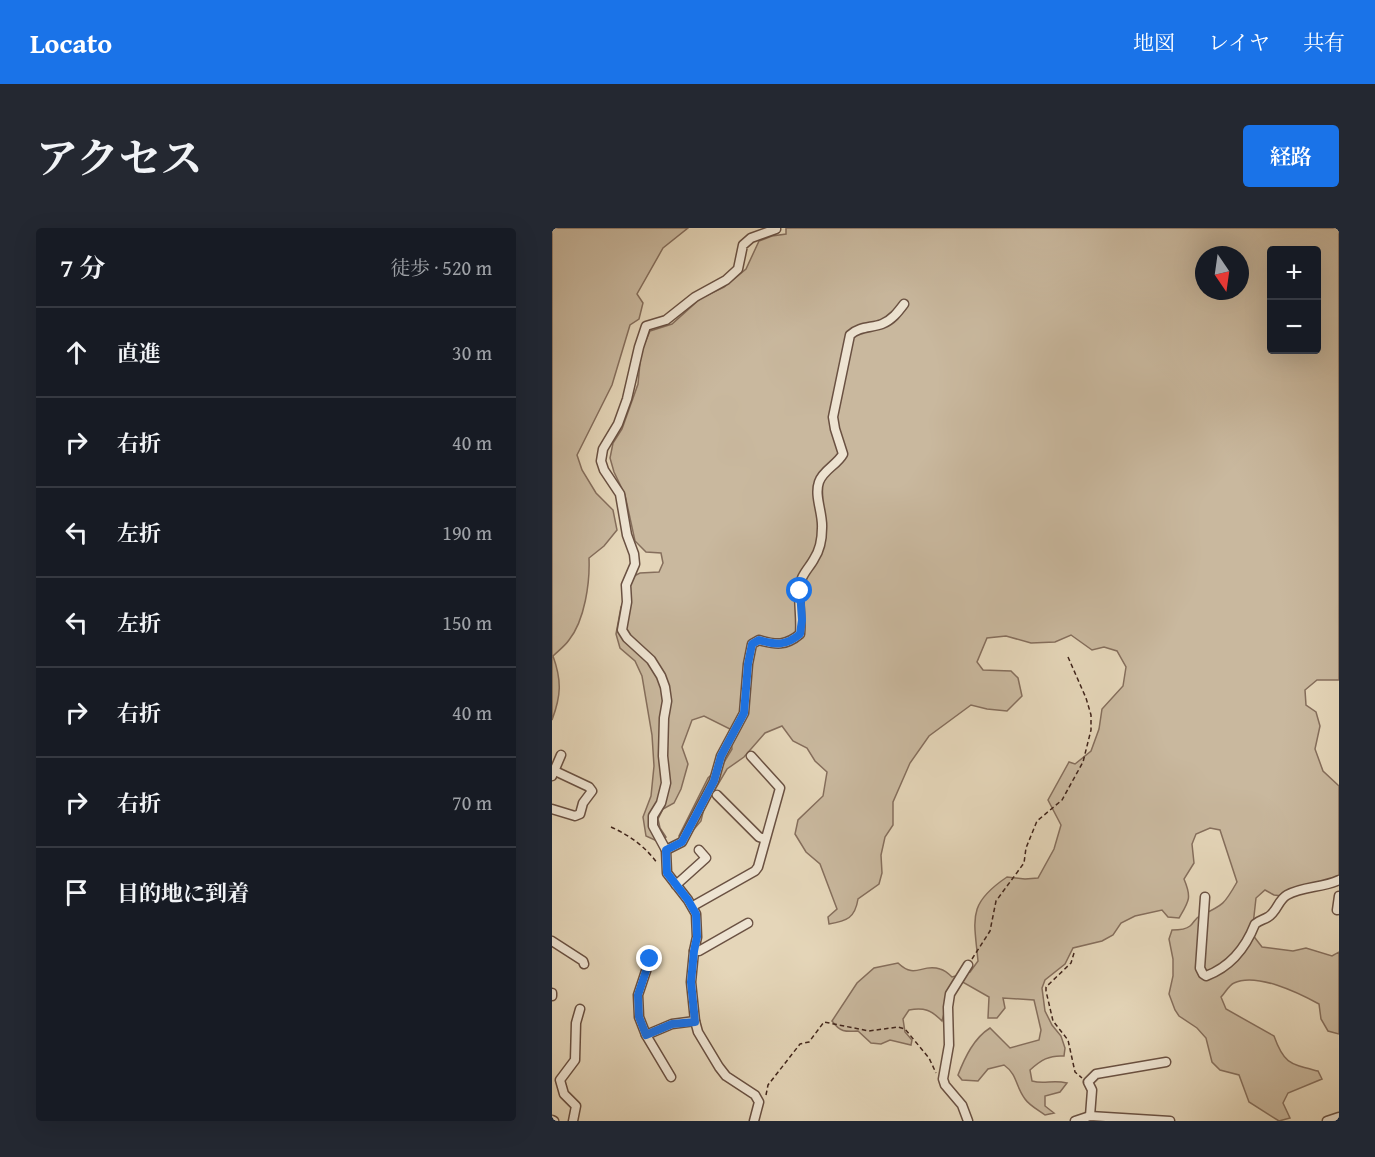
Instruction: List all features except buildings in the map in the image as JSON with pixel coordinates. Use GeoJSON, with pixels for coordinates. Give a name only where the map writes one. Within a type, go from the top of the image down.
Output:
{"type":"FeatureCollection","features":[{"type":"Feature","properties":{"kind":"street"},"geometry":{"type":"LineString","coordinates":[[754,1121],[759,1102],[755,1095],[726,1076],[698,1032],[695,1022],[691,982],[697,937],[696,914],[693,906],[667,873],[666,850],[653,826],[653,816],[661,803],[666,783],[663,756],[667,700],[665,687],[651,660],[627,638],[622,630],[627,602],[626,585],[635,564],[634,555],[627,535],[620,494],[604,470],[601,461],[603,449],[618,424],[646,326],[666,320],[695,297],[726,280],[738,269],[743,245],[751,237],[776,229]]}},
{"type":"Feature","properties":{"kind":"street"},"geometry":{"type":"LineString","coordinates":[[666,850],[682,842],[714,781],[721,756],[744,713],[752,644],[759,640],[776,645],[786,644],[800,634],[802,620],[800,591],[803,577],[816,556],[822,527],[819,481],[838,463],[843,454],[835,429],[834,417],[850,335],[855,331],[884,324],[895,316],[904,304]]}},
{"type":"Feature","properties":{"kind":"street"},"geometry":{"type":"LineString","coordinates":[[552,809],[575,816],[580,814],[583,803],[592,791],[554,773],[561,755]]}},
{"type":"Feature","properties":{"kind":"street"},"geometry":{"type":"LineString","coordinates":[[693,906],[758,867],[780,788],[751,756]]}},
{"type":"Feature","properties":{"kind":"street"},"geometry":{"type":"LineString","coordinates":[[717,795],[759,837],[765,839]]}},
{"type":"Feature","properties":{"kind":"street"},"geometry":{"type":"LineString","coordinates":[[676,885],[706,858],[699,850]]}},
{"type":"Feature","properties":{"kind":"street"},"geometry":{"type":"LineString","coordinates":[[1205,897],[1200,968],[1206,976],[1214,973],[1240,952],[1255,924],[1269,917],[1282,898],[1299,890],[1339,880]]}},
{"type":"Feature","properties":{"kind":"street"},"geometry":{"type":"LineString","coordinates":[[1336,910],[1339,896]]}},
{"type":"Feature","properties":{"kind":"street"},"geometry":{"type":"LineString","coordinates":[[694,951],[699,951],[748,923]]}},
{"type":"Feature","properties":{"kind":"street"},"geometry":{"type":"LineString","coordinates":[[552,941],[583,961],[584,964]]}},
{"type":"Feature","properties":{"kind":"street"},"geometry":{"type":"LineString","coordinates":[[650,959],[638,995],[639,1017],[646,1035],[671,1077]]}},
{"type":"Feature","properties":{"kind":"street"},"geometry":{"type":"LineString","coordinates":[[968,965],[950,994],[948,1007],[950,1045],[943,1077],[945,1085],[962,1105],[968,1121]]}},
{"type":"Feature","properties":{"kind":"street"},"geometry":{"type":"LineString","coordinates":[[573,1121],[576,1106],[564,1094],[560,1080],[575,1059],[576,1023],[580,1009]]}},
{"type":"Feature","properties":{"kind":"street"},"geometry":{"type":"LineString","coordinates":[[646,1035],[672,1024],[695,1022]]}},
{"type":"Feature","properties":{"kind":"street"},"geometry":{"type":"LineString","coordinates":[[1090,1116],[1092,1090],[1088,1082],[1096,1074],[1166,1062]]}},
{"type":"Feature","properties":{"kind":"street"},"geometry":{"type":"LineString","coordinates":[[1075,1121],[1090,1116],[1170,1121]]}},
{"type":"Feature","properties":{"kind":"street"},"geometry":{"type":"LineString","coordinates":[[1327,1121],[1339,1117]]}},
{"type":"Feature","properties":{"kind":"path"},"geometry":{"type":"LineString","coordinates":[[968,965],[990,930],[996,901],[1024,862],[1026,848],[1038,821],[1062,800],[1083,762],[1091,730],[1091,715],[1068,657]]}},
{"type":"Feature","properties":{"kind":"path"},"geometry":{"type":"LineString","coordinates":[[611,827],[627,834],[650,853],[667,873]]}},
{"type":"Feature","properties":{"kind":"path"},"geometry":{"type":"LineString","coordinates":[[1074,953],[1071,963],[1046,987],[1046,992],[1053,1021],[1068,1040],[1075,1072],[1088,1082]]}},
{"type":"Feature","properties":{"kind":"path"},"geometry":{"type":"LineString","coordinates":[[759,1102],[765,1097],[768,1085],[800,1044],[809,1041],[824,1022],[869,1031],[898,1027],[905,1029],[929,1058],[936,1073],[943,1077]]}},
{"type":"Feature","properties":{"kind":"shaded area"},"geometry":{"type":"Polygon","coordinates":[[[552,228],[688,228],[663,248],[637,294],[643,303],[639,319],[630,325],[612,385],[577,455],[582,470],[596,493],[613,510],[617,530],[604,546],[589,558],[589,578],[583,612],[574,632],[553,656],[559,688],[552,720],[552,228]]]}},
{"type":"Feature","properties":{"kind":"shaded area"},"geometry":{"type":"Polygon","coordinates":[[[786,228],[1339,228],[1339,680],[1317,680],[1305,690],[1306,705],[1316,712],[1320,726],[1315,749],[1323,771],[1339,786],[1339,879],[1282,896],[1265,890],[1256,898],[1252,934],[1262,947],[1293,951],[1306,948],[1332,956],[1339,952],[1339,1034],[1328,1031],[1321,1019],[1319,1004],[1277,985],[1243,980],[1232,984],[1221,997],[1226,1009],[1274,1036],[1285,1058],[1301,1067],[1318,1071],[1322,1079],[1288,1093],[1283,1103],[1290,1118],[1279,1121],[1249,1102],[1239,1075],[1220,1070],[1212,1062],[1206,1038],[1197,1028],[1179,1016],[1169,994],[1173,976],[1173,959],[1169,939],[1172,930],[1188,927],[1198,917],[1218,906],[1226,900],[1237,882],[1220,830],[1210,828],[1196,834],[1192,844],[1194,863],[1184,879],[1188,899],[1179,918],[1168,917],[1162,910],[1135,916],[1121,923],[1113,935],[1102,941],[1073,948],[1065,964],[1045,980],[1042,988],[1045,1011],[1061,1036],[1065,1048],[1064,1056],[1045,1059],[1030,1070],[1032,1081],[1067,1083],[1060,1092],[1045,1096],[1045,1106],[1054,1113],[1045,1115],[1029,1103],[1012,1073],[1004,1065],[988,1069],[978,1081],[962,1080],[958,1075],[975,1043],[990,1028],[1010,1048],[1039,1040],[1041,1030],[1034,1000],[1003,998],[1005,1008],[997,1018],[988,1018],[989,997],[961,981],[952,984],[942,1021],[927,1010],[909,1010],[903,1019],[905,1032],[912,1040],[911,1045],[890,1040],[881,1044],[871,1043],[858,1031],[843,1030],[832,1021],[857,983],[874,968],[898,963],[914,971],[928,968],[940,969],[952,977],[970,972],[978,961],[975,934],[976,913],[985,895],[1007,877],[1038,878],[1054,849],[1061,825],[1048,800],[1069,762],[1075,764],[1091,751],[1099,729],[1102,709],[1123,686],[1126,667],[1117,651],[1104,647],[1092,650],[1071,635],[1055,642],[1031,643],[1006,636],[987,638],[977,662],[983,670],[1011,671],[1018,678],[1022,696],[1007,711],[971,705],[929,736],[910,763],[893,802],[893,825],[885,837],[879,884],[858,899],[855,910],[849,918],[841,922],[829,924],[828,917],[837,909],[820,864],[806,852],[795,834],[798,820],[823,796],[827,772],[815,761],[807,748],[793,741],[782,726],[765,733],[744,757],[727,769],[704,808],[701,821],[683,842],[679,836],[708,778],[723,764],[732,749],[730,729],[704,716],[692,720],[682,747],[688,764],[681,789],[674,803],[663,809],[658,819],[660,828],[666,837],[659,842],[646,836],[643,817],[651,796],[654,766],[652,735],[642,676],[635,661],[620,648],[616,634],[621,607],[629,592],[632,577],[640,573],[659,572],[663,563],[661,553],[646,552],[635,541],[625,495],[610,458],[613,443],[622,429],[638,384],[641,352],[650,331],[672,324],[701,298],[724,287],[746,269],[759,241],[786,234],[786,228]]]}},
{"type":"Feature","properties":{"kind":"route"},"geometry":{"type":"LineString","coordinates":[[650,959],[638,995],[639,1017],[646,1035],[672,1024],[695,1022],[691,982],[697,937],[696,914],[693,906],[667,873],[666,850],[682,842],[714,781],[721,756],[744,713],[752,644],[759,640],[776,645],[786,644],[800,634],[802,620],[800,591]]}}]}
